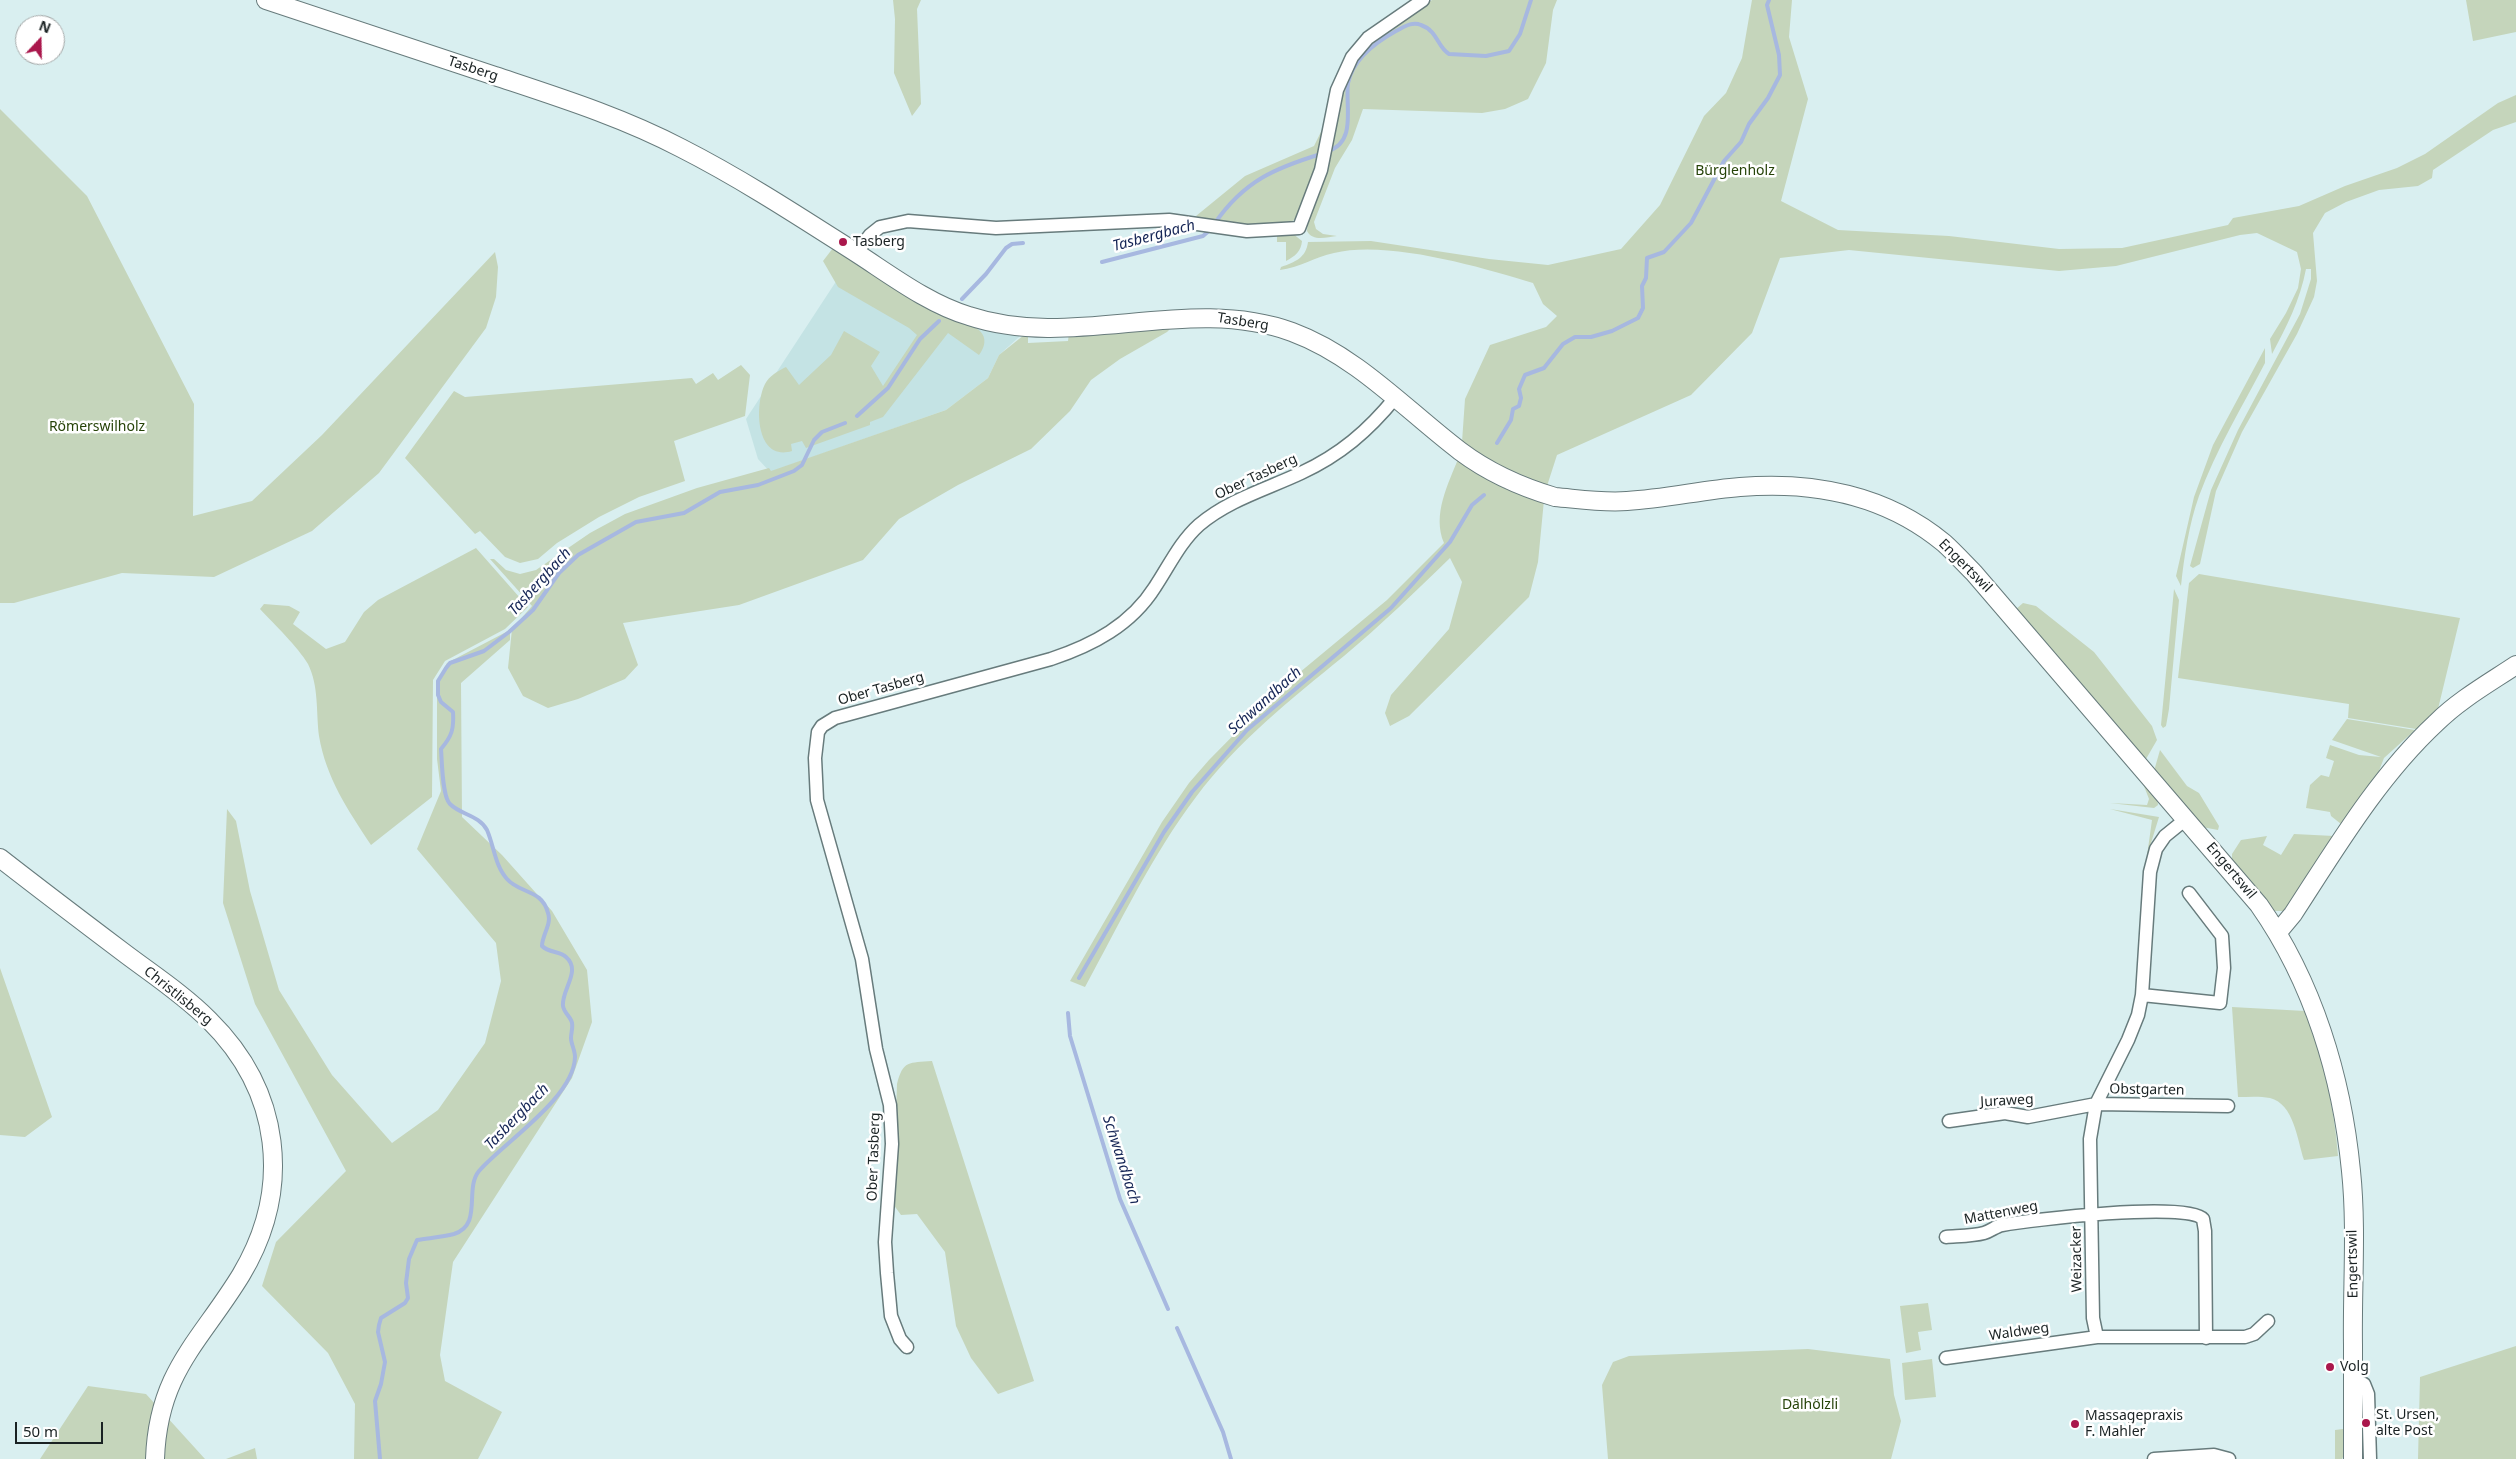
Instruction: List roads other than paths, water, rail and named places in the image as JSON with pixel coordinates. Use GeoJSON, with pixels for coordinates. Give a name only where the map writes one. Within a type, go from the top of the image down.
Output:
{"type":"FeatureCollection","features":[{"type":"Feature","properties":{"kind":"main road","name":"Tasberg"},"geometry":{"type":"LineString","coordinates":[[266,0],[537,90],[649,132],[734,176],[937,303],[963,315],[1001,325],[1023,328],[1050,328],[1206,317],[1228,318],[1267,324],[1295,334],[1326,348],[1349,362],[1461,452],[1510,482]]}},
{"type":"Feature","properties":{"kind":"main road","name":"Engertswil"},"geometry":{"type":"LineString","coordinates":[[1510,482],[1555,497],[1626,501],[1739,487],[1784,484],[1829,489],[1873,501],[1914,522],[1944,543],[1974,572],[2259,905],[2278,932],[2305,988],[2329,1052],[2343,1113],[2352,1181],[2353,1459]]}},
{"type":"Feature","properties":{"kind":"main road"},"geometry":{"type":"LineString","coordinates":[[2278,932],[2293,914],[2379,787],[2406,753],[2437,721],[2516,666]]}},
{"type":"Feature","properties":{"kind":"main road","name":"Christlisberg"},"geometry":{"type":"LineString","coordinates":[[0,858],[209,1020],[240,1058],[256,1088],[269,1124],[274,1152],[274,1175],[270,1202],[261,1232],[242,1274],[195,1339],[174,1374],[160,1413],[155,1459]]}},
{"type":"Feature","properties":{"kind":"street"},"geometry":{"type":"LineString","coordinates":[[856,253],[870,234],[880,227],[908,221],[996,228],[1160,220],[1227,228],[1302,233],[1323,162],[1337,90],[1352,57],[1368,38],[1423,0]]}},
{"type":"Feature","properties":{"kind":"street","name":"Ober Tasberg"},"geometry":{"type":"LineString","coordinates":[[907,1347],[900,1339],[891,1316],[887,1273],[885,1233],[892,1144],[890,1105],[876,1049],[862,959],[817,800],[815,758],[818,732],[822,726],[835,718],[1051,659],[1072,652],[1105,636],[1124,622],[1144,603],[1179,548],[1198,526],[1237,501],[1301,473],[1338,454],[1373,425],[1396,398]]}},
{"type":"Feature","properties":{"kind":"street","name":"Obstgarten"},"geometry":{"type":"LineString","coordinates":[[2186,819],[2165,836],[2156,849],[2150,872],[2142,995],[2138,1015],[2128,1040],[2096,1104],[2228,1106]]}},
{"type":"Feature","properties":{"kind":"street"},"geometry":{"type":"LineString","coordinates":[[2142,995],[2220,1003],[2224,968],[2222,936],[2189,893]]}},
{"type":"Feature","properties":{"kind":"street"},"geometry":{"type":"LineString","coordinates":[[2091,1214],[2090,1138],[2096,1104]]}},
{"type":"Feature","properties":{"kind":"street","name":"Juraweg"},"geometry":{"type":"LineString","coordinates":[[1949,1121],[2005,1113],[2028,1116],[2096,1104]]}},
{"type":"Feature","properties":{"kind":"street","name":"Weizacker"},"geometry":{"type":"LineString","coordinates":[[2097,1336],[2093,1318],[2091,1214],[2182,1212],[2201,1217],[2205,1231],[2206,1338]]}},
{"type":"Feature","properties":{"kind":"street","name":"Mattenweg"},"geometry":{"type":"LineString","coordinates":[[1946,1237],[1984,1233],[2000,1226],[2091,1214]]}},
{"type":"Feature","properties":{"kind":"street"},"geometry":{"type":"LineString","coordinates":[[2097,1336],[2248,1337],[2268,1321]]}},
{"type":"Feature","properties":{"kind":"street","name":"Waldweg"},"geometry":{"type":"LineString","coordinates":[[1946,1358],[2097,1336]]}},
{"type":"Feature","properties":{"kind":"street"},"geometry":{"type":"LineString","coordinates":[[2354,1379],[2364,1384],[2368,1394],[2370,1459]]}},
{"type":"Feature","properties":{"kind":"street"},"geometry":{"type":"LineString","coordinates":[[2154,1459],[2214,1455],[2228,1459]]}},
{"type":"Feature","properties":{"kind":"waterway","name":"Tasbergbach"},"geometry":{"type":"LineString","coordinates":[[1328,151],[1343,140],[1346,132],[1348,122],[1347,92],[1351,74],[1366,52],[1381,40],[1405,26],[1418,24],[1431,31],[1449,54],[1486,56],[1509,51],[1520,34],[1531,0]]}},
{"type":"Feature","properties":{"kind":"waterway","name":"Schwandbach"},"geometry":{"type":"LineString","coordinates":[[1497,443],[1511,420],[1513,409],[1519,406],[1521,398],[1519,389],[1525,375],[1544,368],[1563,344],[1575,337],[1591,337],[1612,331],[1638,318],[1643,308],[1642,286],[1646,278],[1647,258],[1664,252],[1691,223],[1724,161],[1741,142],[1749,124],[1768,98],[1780,75],[1779,55],[1767,5],[1769,0]]}},
{"type":"Feature","properties":{"kind":"waterway","name":"Tasbergbach"},"geometry":{"type":"LineString","coordinates":[[1215,223],[1237,196],[1249,186],[1275,171],[1321,154]]}},
{"type":"Feature","properties":{"kind":"waterway","name":"Tasbergbach"},"geometry":{"type":"LineString","coordinates":[[1102,262],[1203,236],[1211,229]]}},
{"type":"Feature","properties":{"kind":"waterway"},"geometry":{"type":"LineString","coordinates":[[962,299],[986,274],[1006,248],[1012,244],[1023,243]]}},
{"type":"Feature","properties":{"kind":"waterway","name":"Tasbergbach"},"geometry":{"type":"LineString","coordinates":[[857,416],[888,388],[920,339],[939,321]]}},
{"type":"Feature","properties":{"kind":"waterway","name":"Tasbergbach"},"geometry":{"type":"LineString","coordinates":[[380,1459],[375,1401],[381,1384],[385,1362],[378,1332],[379,1325],[381,1318],[405,1303],[408,1298],[406,1283],[409,1259],[417,1240],[450,1235],[463,1229],[471,1215],[473,1187],[479,1171],[551,1104],[572,1073],[575,1057],[571,1040],[572,1023],[563,1006],[572,968],[564,955],[542,946],[549,921],[545,905],[536,896],[512,884],[507,879],[500,868],[484,825],[475,818],[454,808],[447,800],[441,749],[452,732],[453,712],[441,702],[438,695],[438,681],[450,663],[484,651],[509,632],[533,610],[559,573],[578,555],[636,522],[684,513],[720,492],[758,485],[794,471],[802,465],[814,440],[822,432],[845,423]]}},
{"type":"Feature","properties":{"kind":"waterway","name":"Schwandbach"},"geometry":{"type":"LineString","coordinates":[[1079,978],[1164,832],[1192,792],[1247,730],[1391,608],[1450,542],[1472,505],[1484,495]]}},
{"type":"Feature","properties":{"kind":"waterway","name":"Schwandbach"},"geometry":{"type":"LineString","coordinates":[[1068,1013],[1070,1036],[1120,1199],[1168,1309]]}},
{"type":"Feature","properties":{"kind":"waterway","name":"Schwandbach"},"geometry":{"type":"LineString","coordinates":[[1177,1328],[1223,1432],[1231,1459]]}},
{"type":"Feature","properties":{"kind":"place","name":"Tasberg"},"geometry":{"type":"Point","coordinates":[843,242]}},
{"type":"Feature","properties":{"kind":"place","name":"Volg"},"geometry":{"type":"Point","coordinates":[2330,1367]}},
{"type":"Feature","properties":{"kind":"place","name":"St. Ursen, alte Post"},"geometry":{"type":"Point","coordinates":[2366,1423]}},
{"type":"Feature","properties":{"kind":"place","name":"Massagepraxis F. Mahler"},"geometry":{"type":"Point","coordinates":[2075,1424]}},
{"type":"Feature","properties":{"kind":"park label","name":"Bürglenholz"},"geometry":{"type":"Point","coordinates":[1735,171]}},
{"type":"Feature","properties":{"kind":"park label","name":"Römerswilholz"},"geometry":{"type":"Point","coordinates":[97,427]}},
{"type":"Feature","properties":{"kind":"park label","name":"Dälhölzli"},"geometry":{"type":"Point","coordinates":[1810,1405]}}]}
